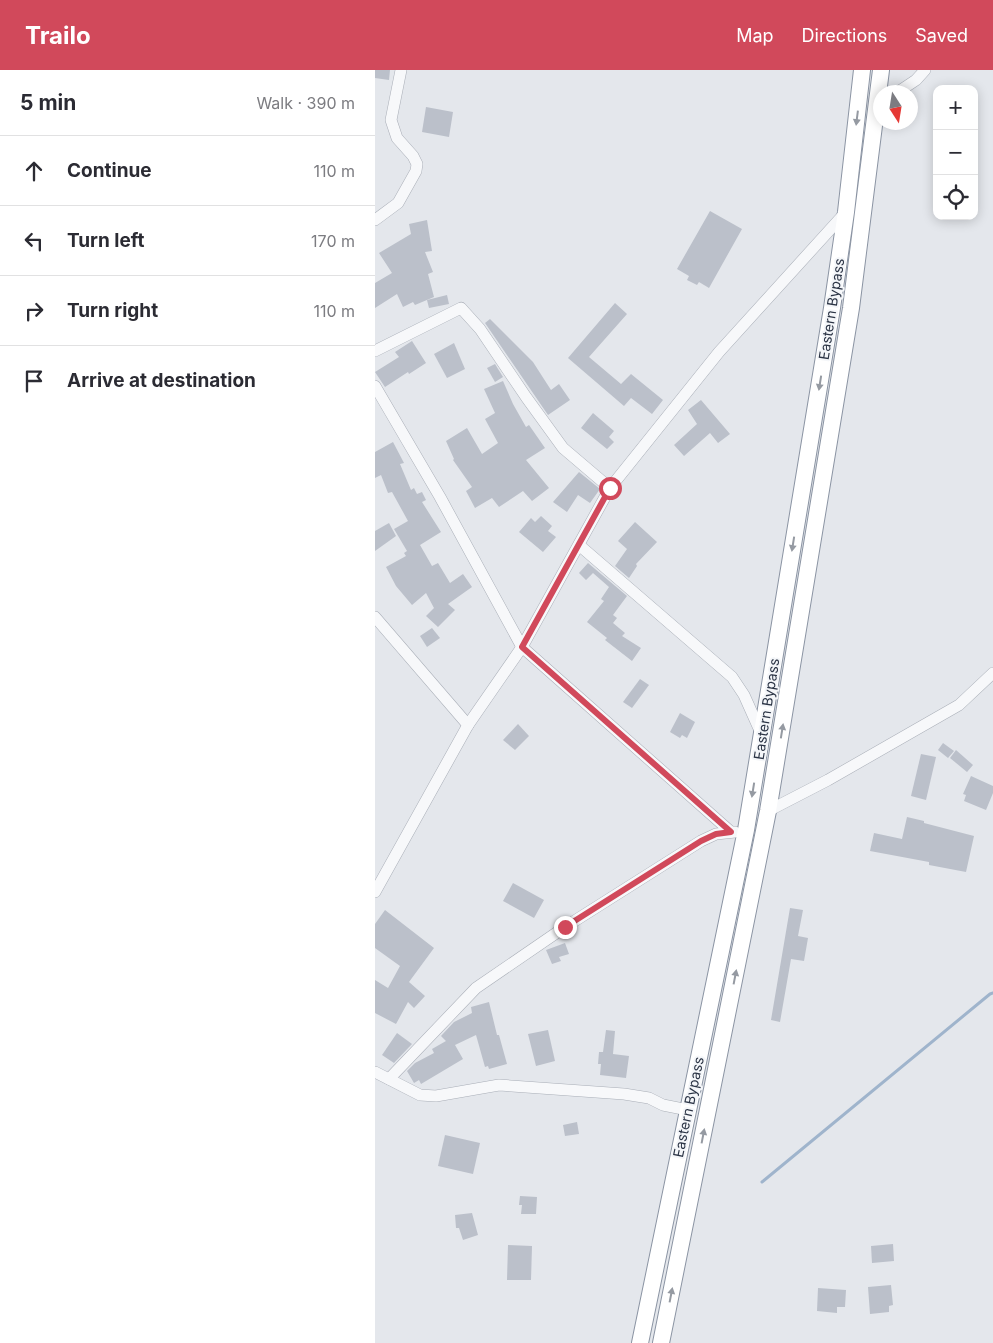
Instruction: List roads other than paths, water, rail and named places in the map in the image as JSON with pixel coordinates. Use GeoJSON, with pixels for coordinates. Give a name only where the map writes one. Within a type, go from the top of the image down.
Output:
{"type":"FeatureCollection","features":[{"type":"Feature","properties":{"kind":"highway","name":"Eastern Bypass"},"geometry":{"type":"LineString","coordinates":[[640,1343],[687,1110],[739,831],[761,733],[831,318],[846,212],[862,70]]}},
{"type":"Feature","properties":{"kind":"highway","name":"Eastern Bypass"},"geometry":{"type":"LineString","coordinates":[[880,85],[881,70]]}},
{"type":"Feature","properties":{"kind":"highway","name":"Eastern Bypass"},"geometry":{"type":"LineString","coordinates":[[661,1343],[769,811],[851,308],[876,130]]}},
{"type":"Feature","properties":{"kind":"street"},"geometry":{"type":"LineString","coordinates":[[375,220],[398,203],[416,171],[417,164],[413,156],[397,138],[391,120],[401,70]]}},
{"type":"Feature","properties":{"kind":"street"},"geometry":{"type":"LineString","coordinates":[[908,85],[925,70]]}},
{"type":"Feature","properties":{"kind":"street"},"geometry":{"type":"LineString","coordinates":[[375,892],[468,725],[522,647],[610,488],[719,352],[846,212]]}},
{"type":"Feature","properties":{"kind":"street"},"geometry":{"type":"LineString","coordinates":[[375,351],[461,308],[479,329],[563,448],[610,488]]}},
{"type":"Feature","properties":{"kind":"street"},"geometry":{"type":"LineString","coordinates":[[375,386],[440,497],[522,647],[739,831]]}},
{"type":"Feature","properties":{"kind":"street"},"geometry":{"type":"LineString","coordinates":[[579,545],[732,677],[744,695],[761,733]]}},
{"type":"Feature","properties":{"kind":"street"},"geometry":{"type":"LineString","coordinates":[[375,617],[468,725]]}},
{"type":"Feature","properties":{"kind":"street"},"geometry":{"type":"LineString","coordinates":[[769,811],[828,780],[959,705],[993,673]]}},
{"type":"Feature","properties":{"kind":"street"},"geometry":{"type":"LineString","coordinates":[[389,1079],[476,988],[565,927],[701,841],[716,834],[739,831]]}},
{"type":"Feature","properties":{"kind":"street"},"geometry":{"type":"LineString","coordinates":[[375,1072],[420,1095],[436,1096],[499,1085],[624,1094],[649,1098],[663,1105],[687,1110]]}},
{"type":"Feature","properties":{"kind":"waterway"},"geometry":{"type":"LineString","coordinates":[[762,1182],[993,993]]}}]}
